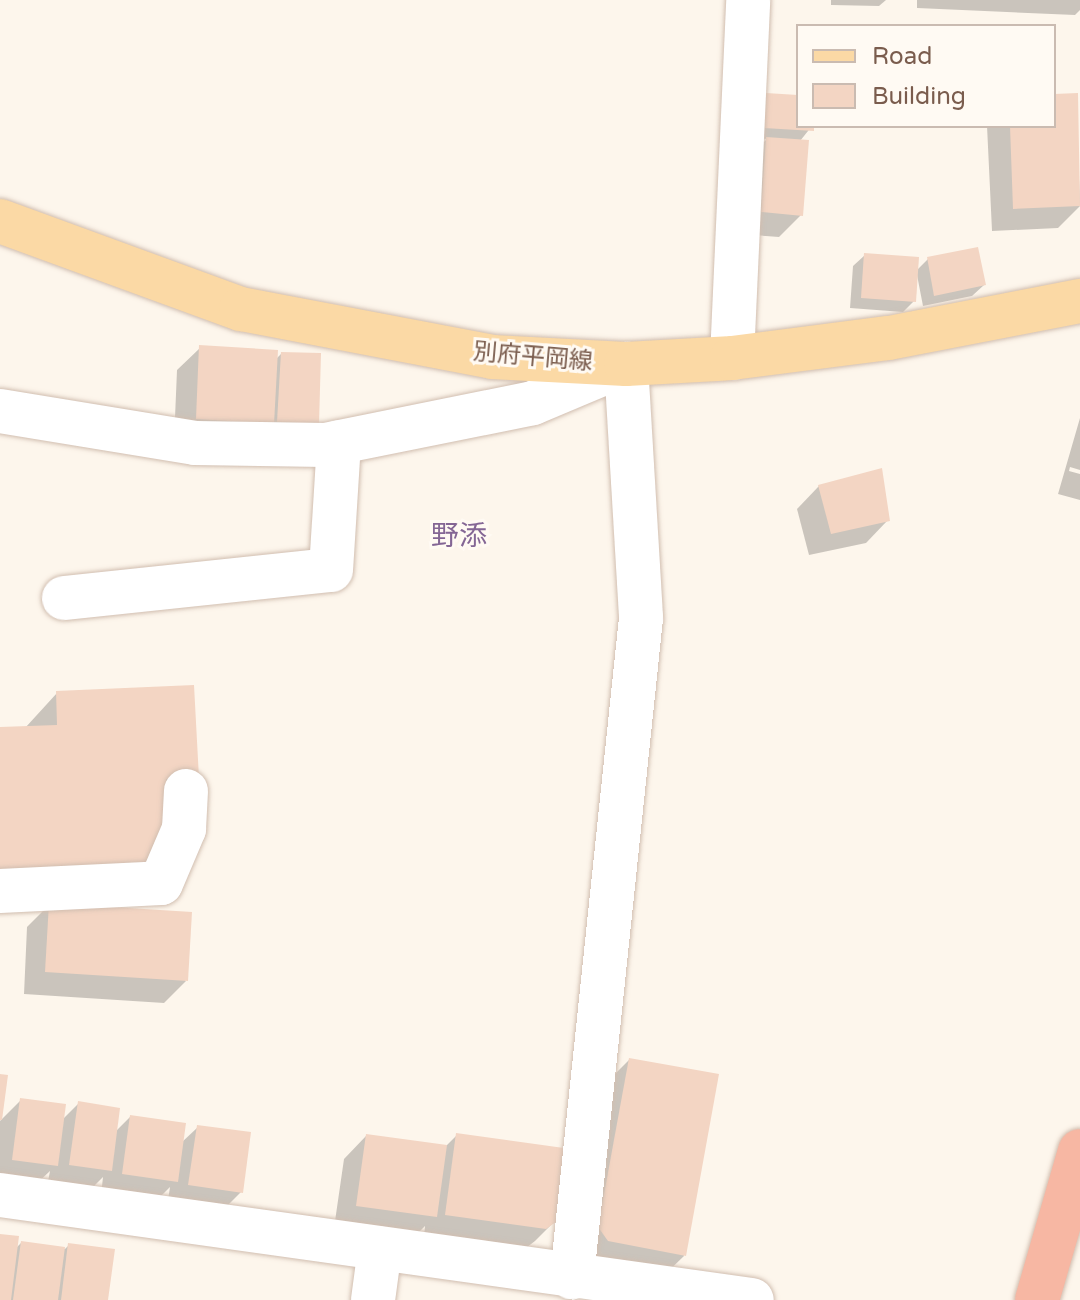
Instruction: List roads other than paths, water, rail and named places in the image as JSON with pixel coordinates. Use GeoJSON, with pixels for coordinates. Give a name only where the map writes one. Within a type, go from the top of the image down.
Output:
{"type":"FeatureCollection","features":[{"type":"Feature","properties":{"kind":"highway"},"geometry":{"type":"LineString","coordinates":[[1037,1300],[1080,1151]]}},
{"type":"Feature","properties":{"kind":"main road","name":"別府平岡線"},"geometry":{"type":"LineString","coordinates":[[0,221],[241,309],[492,357],[626,364],[732,358],[889,338],[1080,301]]}},
{"type":"Feature","properties":{"kind":"street"},"geometry":{"type":"LineString","coordinates":[[732,358],[748,0]]}},
{"type":"Feature","properties":{"kind":"street"},"geometry":{"type":"LineString","coordinates":[[0,411],[195,443],[325,445],[533,403],[626,364],[641,618],[572,1277]]}},
{"type":"Feature","properties":{"kind":"street"},"geometry":{"type":"LineString","coordinates":[[64,598],[331,570],[339,442]]}},
{"type":"Feature","properties":{"kind":"street"},"geometry":{"type":"LineString","coordinates":[[0,891],[161,883],[184,829],[186,791]]}},
{"type":"Feature","properties":{"kind":"street"},"geometry":{"type":"LineString","coordinates":[[0,1195],[752,1300]]}},
{"type":"Feature","properties":{"kind":"street"},"geometry":{"type":"LineString","coordinates":[[373,1300],[380,1248]]}},
{"type":"Feature","properties":{"kind":"district","name":"野添"},"geometry":{"type":"Point","coordinates":[459,536]}}]}
